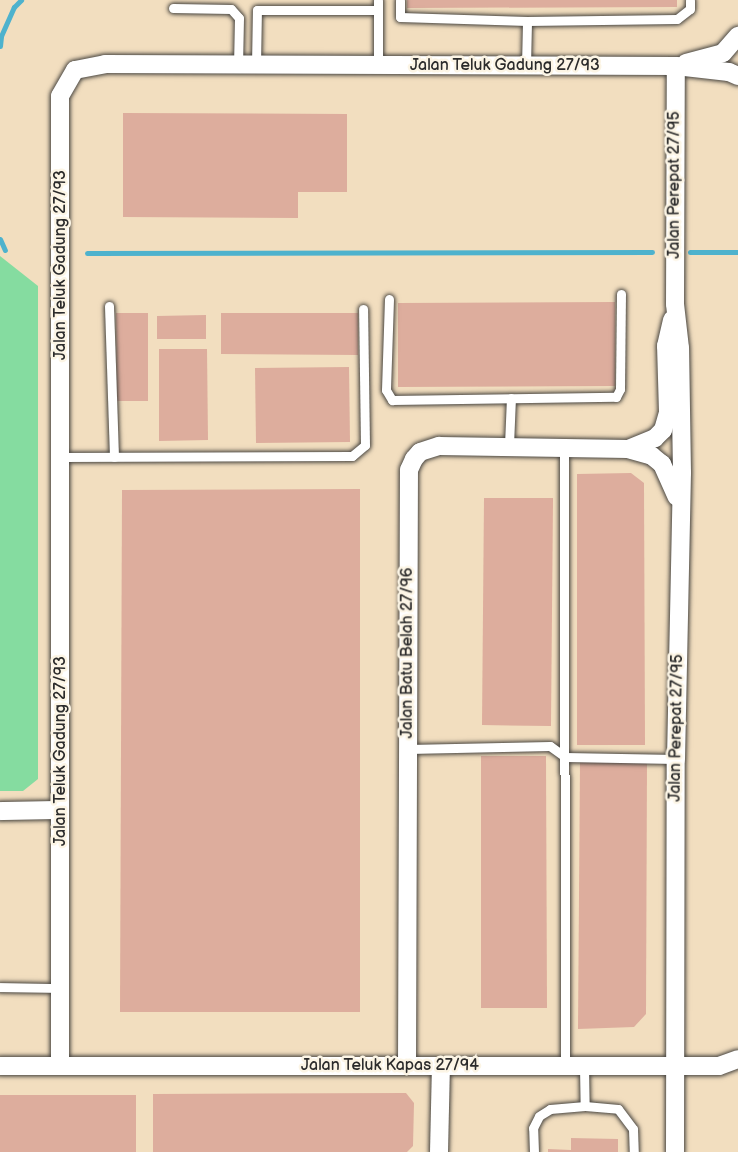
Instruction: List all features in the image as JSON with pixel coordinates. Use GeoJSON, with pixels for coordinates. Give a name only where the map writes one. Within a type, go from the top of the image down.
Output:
{"type":"FeatureCollection","features":[{"type":"Feature","properties":{"kind":"street","name":"Jalan Teluk Gadung 27/93"},"geometry":{"type":"LineString","coordinates":[[676,66],[723,53],[738,36]]}},
{"type":"Feature","properties":{"kind":"street","name":"Jalan Teluk Gadung 27/93"},"geometry":{"type":"LineString","coordinates":[[60,1066],[60,96],[75,70],[105,64],[676,66],[729,72],[738,76]]}},
{"type":"Feature","properties":{"kind":"street","name":"Jalan Perepat 27/95"},"geometry":{"type":"LineString","coordinates":[[675,1152],[676,759],[680,505],[680,348],[675,304],[676,66]]}},
{"type":"Feature","properties":{"kind":"street","name":"Jalan Perepat 27/95"},"geometry":{"type":"LineString","coordinates":[[628,449],[655,438],[663,430],[668,412],[666,346],[675,304]]}},
{"type":"Feature","properties":{"kind":"street","name":"Jalan Batu Belah 27/96"},"geometry":{"type":"LineString","coordinates":[[407,1066],[409,470],[420,452],[439,446],[509,445],[628,449]]}},
{"type":"Feature","properties":{"kind":"street"},"geometry":{"type":"LineString","coordinates":[[628,449],[652,456],[662,464],[680,505]]}},
{"type":"Feature","properties":{"kind":"street"},"geometry":{"type":"LineString","coordinates":[[0,811],[60,810]]}},
{"type":"Feature","properties":{"kind":"street"},"geometry":{"type":"LineString","coordinates":[[719,1066],[738,1059]]}},
{"type":"Feature","properties":{"kind":"street","name":"Jalan Teluk Kapas 27/94"},"geometry":{"type":"LineString","coordinates":[[0,1066],[719,1066]]}},
{"type":"Feature","properties":{"kind":"street"},"geometry":{"type":"LineString","coordinates":[[439,1152],[441,1066]]}},
{"type":"Feature","properties":{"kind":"street"},"geometry":{"type":"LineString","coordinates":[[719,1066],[738,1076]]}},
{"type":"Feature","properties":{"kind":"lane"},"geometry":{"type":"LineString","coordinates":[[400,0],[400,17],[527,21],[678,19],[690,9],[690,0]]}},
{"type":"Feature","properties":{"kind":"lane"},"geometry":{"type":"LineString","coordinates":[[247,65],[257,5],[378,5],[378,65]]}},
{"type":"Feature","properties":{"kind":"lane"},"geometry":{"type":"LineString","coordinates":[[173,8],[231,9],[239,18],[247,65]]}},
{"type":"Feature","properties":{"kind":"lane"},"geometry":{"type":"LineString","coordinates":[[526,66],[527,21]]}},
{"type":"Feature","properties":{"kind":"lane"},"geometry":{"type":"LineString","coordinates":[[389,299],[386,390],[392,400],[616,397],[620,389],[621,294]]}},
{"type":"Feature","properties":{"kind":"lane"},"geometry":{"type":"LineString","coordinates":[[109,306],[114,457]]}},
{"type":"Feature","properties":{"kind":"lane"},"geometry":{"type":"LineString","coordinates":[[61,457],[352,456],[365,445],[363,309]]}},
{"type":"Feature","properties":{"kind":"lane"},"geometry":{"type":"LineString","coordinates":[[509,445],[511,398]]}},
{"type":"Feature","properties":{"kind":"lane"},"geometry":{"type":"LineString","coordinates":[[564,447],[565,1066]]}},
{"type":"Feature","properties":{"kind":"lane"},"geometry":{"type":"LineString","coordinates":[[408,749],[550,746],[565,757],[676,759]]}},
{"type":"Feature","properties":{"kind":"lane"},"geometry":{"type":"LineString","coordinates":[[0,987],[60,988]]}},
{"type":"Feature","properties":{"kind":"lane"},"geometry":{"type":"LineString","coordinates":[[584,1066],[585,1106]]}},
{"type":"Feature","properties":{"kind":"lane"},"geometry":{"type":"LineString","coordinates":[[534,1152],[533,1128],[539,1116],[550,1108],[585,1106],[618,1109],[633,1129],[634,1152]]}},
{"type":"Feature","properties":{"kind":"green space"},"geometry":{"type":"Polygon","coordinates":[[[0,256],[38,286],[38,779],[23,791],[0,791],[0,256]]]}},
{"type":"Feature","properties":{"kind":"building"},"geometry":{"type":"Polygon","coordinates":[[[407,0],[677,0],[677,7],[407,8],[407,0]]]}},
{"type":"Feature","properties":{"kind":"building"},"geometry":{"type":"Polygon","coordinates":[[[123,113],[347,114],[347,192],[298,192],[298,218],[123,217],[123,113]]]}},
{"type":"Feature","properties":{"kind":"building"},"geometry":{"type":"Polygon","coordinates":[[[615,302],[615,386],[398,387],[398,303],[615,302]]]}},
{"type":"Feature","properties":{"kind":"building"},"geometry":{"type":"Polygon","coordinates":[[[116,313],[148,313],[148,401],[117,401],[116,313]]]}},
{"type":"Feature","properties":{"kind":"building"},"geometry":{"type":"Polygon","coordinates":[[[221,313],[358,313],[358,355],[221,354],[221,313]]]}},
{"type":"Feature","properties":{"kind":"building"},"geometry":{"type":"Polygon","coordinates":[[[206,315],[206,339],[157,339],[157,316],[206,315]]]}},
{"type":"Feature","properties":{"kind":"building"},"geometry":{"type":"Polygon","coordinates":[[[159,349],[207,349],[208,440],[159,441],[159,349]]]}},
{"type":"Feature","properties":{"kind":"building"},"geometry":{"type":"Polygon","coordinates":[[[349,367],[350,442],[256,443],[255,368],[349,367]]]}},
{"type":"Feature","properties":{"kind":"building"},"geometry":{"type":"Polygon","coordinates":[[[631,473],[644,483],[645,745],[577,745],[577,474],[631,473]]]}},
{"type":"Feature","properties":{"kind":"building"},"geometry":{"type":"Polygon","coordinates":[[[360,489],[360,1012],[120,1012],[122,490],[360,489]]]}},
{"type":"Feature","properties":{"kind":"building"},"geometry":{"type":"Polygon","coordinates":[[[484,498],[553,498],[551,726],[482,725],[484,498]]]}},
{"type":"Feature","properties":{"kind":"building"},"geometry":{"type":"Polygon","coordinates":[[[481,756],[546,756],[547,1008],[481,1008],[481,756]]]}},
{"type":"Feature","properties":{"kind":"building"},"geometry":{"type":"Polygon","coordinates":[[[580,762],[647,762],[646,1014],[634,1027],[578,1029],[580,762]]]}},
{"type":"Feature","properties":{"kind":"building"},"geometry":{"type":"Polygon","coordinates":[[[406,1093],[414,1103],[413,1146],[407,1152],[153,1152],[153,1094],[406,1093]]]}},
{"type":"Feature","properties":{"kind":"building"},"geometry":{"type":"Polygon","coordinates":[[[0,1095],[136,1095],[136,1152],[0,1152],[0,1095]]]}},
{"type":"Feature","properties":{"kind":"building"},"geometry":{"type":"Polygon","coordinates":[[[571,1138],[618,1139],[618,1152],[548,1152],[548,1149],[571,1150],[571,1138]]]}},
{"type":"Feature","properties":{"kind":"waterway"},"geometry":{"type":"LineString","coordinates":[[0,46],[1,36],[14,7],[21,0]]}},
{"type":"Feature","properties":{"kind":"waterway"},"geometry":{"type":"LineString","coordinates":[[0,239],[5,250]]}},
{"type":"Feature","properties":{"kind":"waterway"},"geometry":{"type":"LineString","coordinates":[[87,253],[652,252]]}},
{"type":"Feature","properties":{"kind":"waterway"},"geometry":{"type":"LineString","coordinates":[[690,252],[738,252]]}}]}
